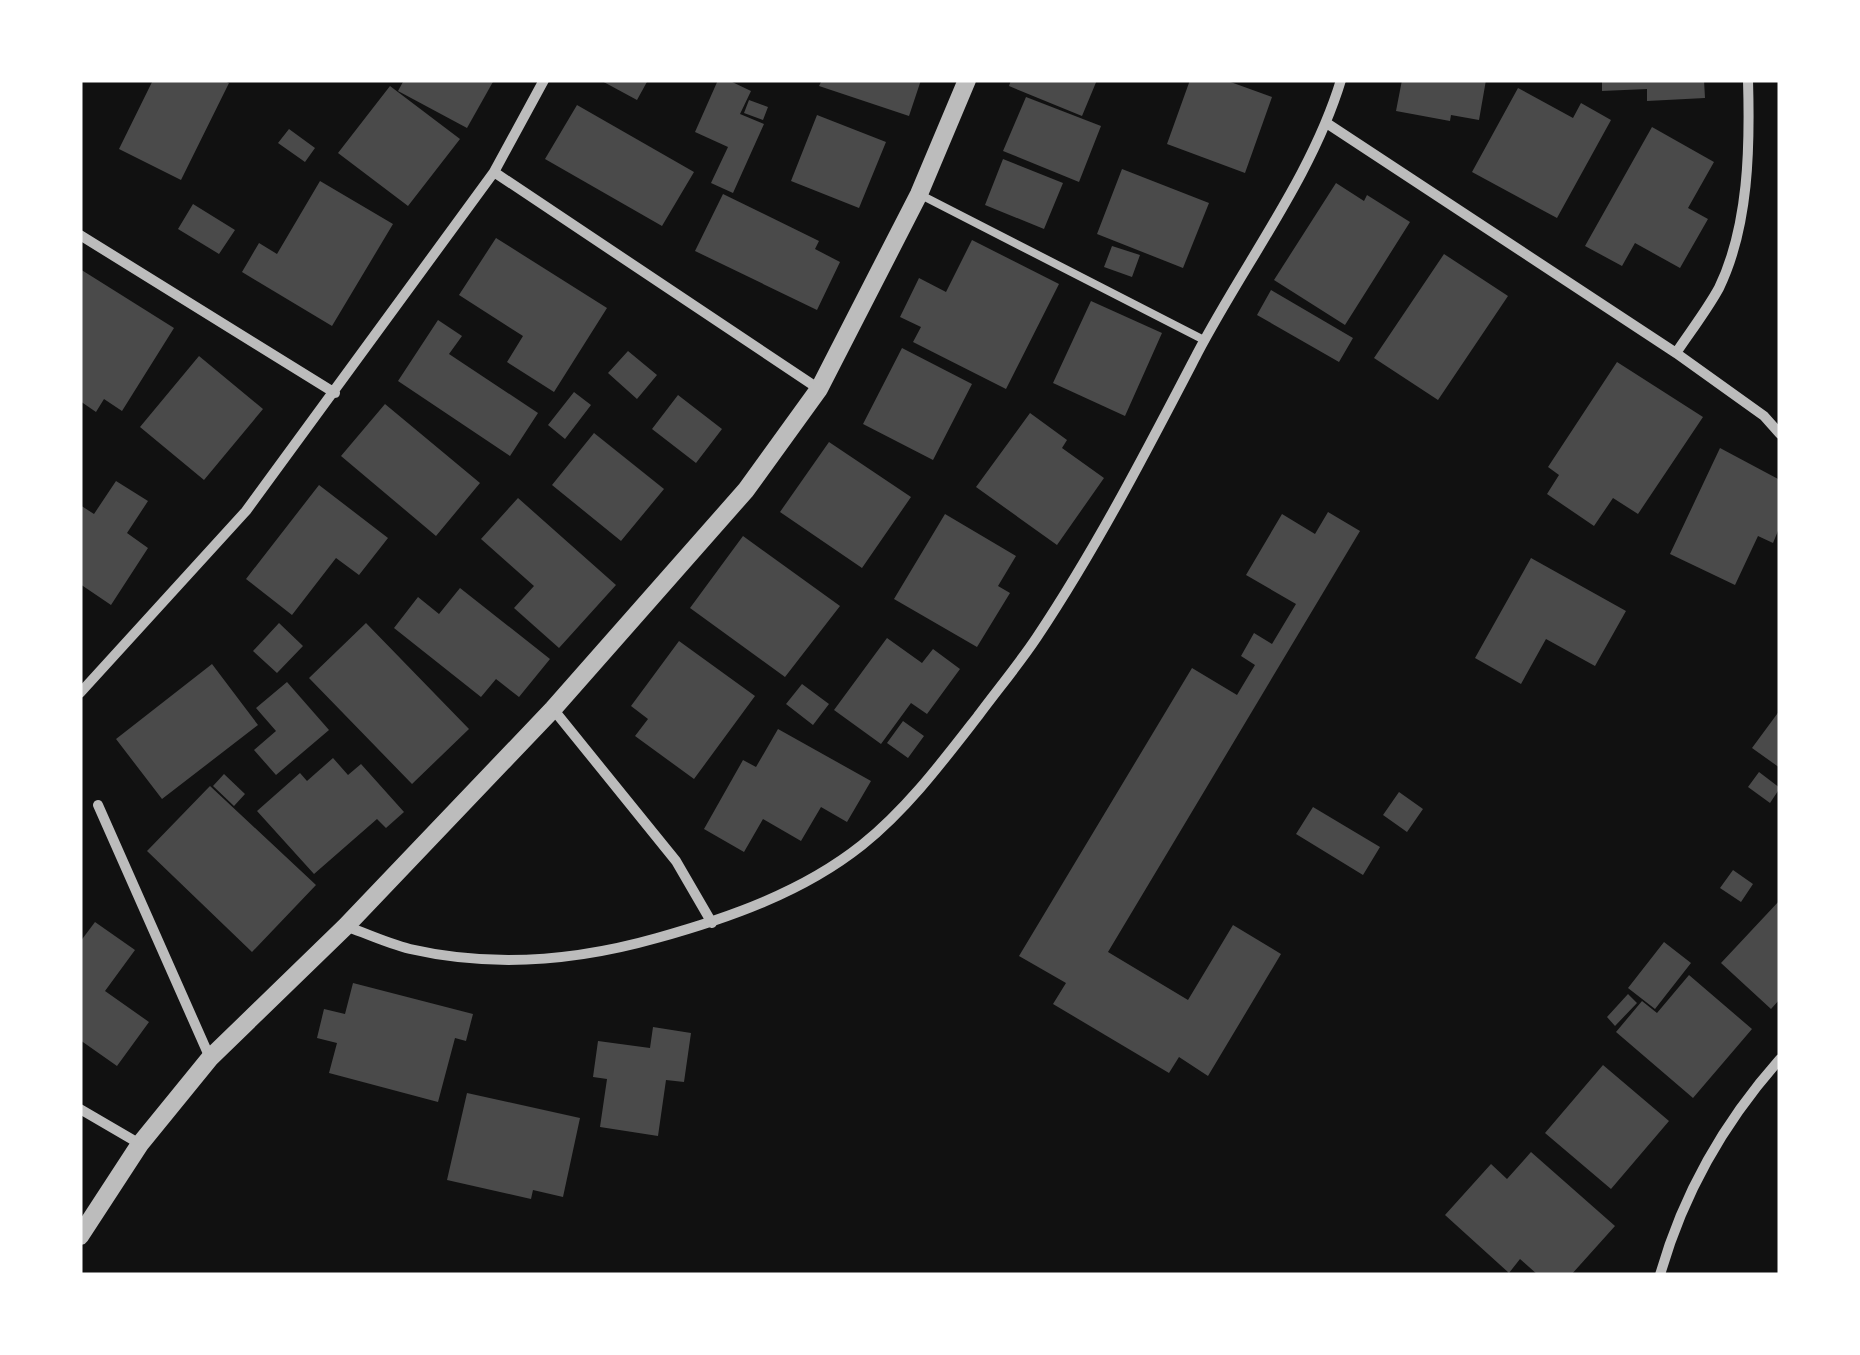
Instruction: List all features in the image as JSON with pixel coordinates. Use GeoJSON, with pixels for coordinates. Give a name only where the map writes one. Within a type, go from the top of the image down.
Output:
{"type":"FeatureCollection","features":[{"type":"Feature","properties":{"kind":"street"},"geometry":{"type":"LineString","coordinates":[[80,693],[246,511],[494,172],[544,80]]}},
{"type":"Feature","properties":{"kind":"street"},"geometry":{"type":"LineString","coordinates":[[80,1236],[140,1144],[210,1058],[346,926],[553,709],[746,490],[819,389],[919,194],[968,80]]}},
{"type":"Feature","properties":{"kind":"street"},"geometry":{"type":"LineString","coordinates":[[346,926],[408,949],[490,959],[546,961],[605,952],[712,923],[798,886],[860,847],[894,817],[956,745],[1046,623],[1132,480],[1204,340],[1328,124],[1341,80]]}},
{"type":"Feature","properties":{"kind":"street"},"geometry":{"type":"LineString","coordinates":[[1676,353],[1718,288],[1731,255],[1747,167],[1748,80]]}},
{"type":"Feature","properties":{"kind":"street"},"geometry":{"type":"LineString","coordinates":[[1328,124],[1676,353],[1764,416],[1780,434]]}},
{"type":"Feature","properties":{"kind":"street"},"geometry":{"type":"LineString","coordinates":[[494,172],[819,389]]}},
{"type":"Feature","properties":{"kind":"street"},"geometry":{"type":"LineString","coordinates":[[80,235],[335,393]]}},
{"type":"Feature","properties":{"kind":"street"},"geometry":{"type":"LineString","coordinates":[[553,709],[685,873],[712,923]]}},
{"type":"Feature","properties":{"kind":"street"},"geometry":{"type":"LineString","coordinates":[[98,805],[210,1058]]}},
{"type":"Feature","properties":{"kind":"street"},"geometry":{"type":"LineString","coordinates":[[1660,1275],[1699,1172],[1731,1117],[1780,1059]]}},
{"type":"Feature","properties":{"kind":"street"},"geometry":{"type":"LineString","coordinates":[[80,1109],[140,1144]]}},
{"type":"Feature","properties":{"kind":"lane"},"geometry":{"type":"LineString","coordinates":[[919,194],[1204,340]]}},
{"type":"Feature","properties":{"kind":"building"},"geometry":{"type":"Polygon","coordinates":[[[153,80],[229,83],[181,180],[119,149],[153,80]]]}},
{"type":"Feature","properties":{"kind":"building"},"geometry":{"type":"Polygon","coordinates":[[[404,80],[494,80],[467,128],[398,91],[404,80]]]}},
{"type":"Feature","properties":{"kind":"building"},"geometry":{"type":"Polygon","coordinates":[[[600,80],[648,80],[637,100],[600,80]]]}},
{"type":"Feature","properties":{"kind":"building"},"geometry":{"type":"Polygon","coordinates":[[[718,80],[728,80],[751,91],[740,114],[764,124],[733,193],[711,183],[728,147],[695,132],[718,80]]]}},
{"type":"Feature","properties":{"kind":"building"},"geometry":{"type":"Polygon","coordinates":[[[822,80],[921,80],[909,116],[819,86],[822,80]]]}},
{"type":"Feature","properties":{"kind":"building"},"geometry":{"type":"Polygon","coordinates":[[[1011,80],[1097,80],[1082,116],[1009,86],[1011,80]]]}},
{"type":"Feature","properties":{"kind":"building"},"geometry":{"type":"Polygon","coordinates":[[[1190,80],[1225,80],[1272,97],[1245,173],[1167,144],[1190,80]]]}},
{"type":"Feature","properties":{"kind":"building"},"geometry":{"type":"Polygon","coordinates":[[[1402,80],[1486,80],[1479,120],[1451,115],[1450,121],[1396,111],[1402,80]]]}},
{"type":"Feature","properties":{"kind":"building"},"geometry":{"type":"Polygon","coordinates":[[[1602,80],[1704,80],[1705,98],[1647,101],[1647,89],[1602,91],[1602,80]]]}},
{"type":"Feature","properties":{"kind":"building"},"geometry":{"type":"Polygon","coordinates":[[[390,86],[460,139],[408,206],[338,153],[390,86]]]}},
{"type":"Feature","properties":{"kind":"building"},"geometry":{"type":"Polygon","coordinates":[[[1518,88],[1573,118],[1581,103],[1611,120],[1557,218],[1472,172],[1518,88]]]}},
{"type":"Feature","properties":{"kind":"building"},"geometry":{"type":"Polygon","coordinates":[[[1026,97],[1101,126],[1079,182],[1003,151],[1026,97]]]}},
{"type":"Feature","properties":{"kind":"building"},"geometry":{"type":"Polygon","coordinates":[[[749,100],[768,107],[763,120],[744,113],[749,100]]]}},
{"type":"Feature","properties":{"kind":"building"},"geometry":{"type":"Polygon","coordinates":[[[577,105],[694,172],[662,226],[545,159],[577,105]]]}},
{"type":"Feature","properties":{"kind":"building"},"geometry":{"type":"Polygon","coordinates":[[[817,115],[886,142],[859,208],[791,181],[817,115]]]}},
{"type":"Feature","properties":{"kind":"building"},"geometry":{"type":"Polygon","coordinates":[[[1652,127],[1714,162],[1688,208],[1708,219],[1680,268],[1635,243],[1622,266],[1585,246],[1652,127]]]}},
{"type":"Feature","properties":{"kind":"building"},"geometry":{"type":"Polygon","coordinates":[[[289,129],[315,148],[305,162],[278,143],[289,129]]]}},
{"type":"Feature","properties":{"kind":"building"},"geometry":{"type":"Polygon","coordinates":[[[1003,159],[1063,183],[1044,229],[985,205],[1003,159]]]}},
{"type":"Feature","properties":{"kind":"building"},"geometry":{"type":"Polygon","coordinates":[[[1122,169],[1209,203],[1183,268],[1097,234],[1122,169]]]}},
{"type":"Feature","properties":{"kind":"building"},"geometry":{"type":"Polygon","coordinates":[[[320,181],[393,224],[332,326],[242,272],[259,243],[277,254],[320,181]]]}},
{"type":"Feature","properties":{"kind":"building"},"geometry":{"type":"Polygon","coordinates":[[[1336,183],[1364,201],[1367,195],[1410,222],[1345,325],[1274,280],[1336,183]]]}},
{"type":"Feature","properties":{"kind":"building"},"geometry":{"type":"Polygon","coordinates":[[[723,194],[819,241],[815,249],[840,262],[817,310],[695,251],[723,194]]]}},
{"type":"Feature","properties":{"kind":"building"},"geometry":{"type":"Polygon","coordinates":[[[193,204],[235,230],[219,254],[178,229],[193,204]]]}},
{"type":"Feature","properties":{"kind":"building"},"geometry":{"type":"Polygon","coordinates":[[[496,238],[607,308],[554,392],[507,362],[523,336],[459,295],[496,238]]]}},
{"type":"Feature","properties":{"kind":"building"},"geometry":{"type":"Polygon","coordinates":[[[972,240],[1059,284],[1006,389],[913,342],[921,327],[900,317],[919,278],[946,292],[972,240]]]}},
{"type":"Feature","properties":{"kind":"building"},"geometry":{"type":"Polygon","coordinates":[[[1112,246],[1140,255],[1132,277],[1104,267],[1112,246]]]}},
{"type":"Feature","properties":{"kind":"building"},"geometry":{"type":"Polygon","coordinates":[[[1444,254],[1508,296],[1438,400],[1374,358],[1444,254]]]}},
{"type":"Feature","properties":{"kind":"building"},"geometry":{"type":"Polygon","coordinates":[[[80,269],[174,328],[122,411],[104,399],[96,412],[80,401],[80,269]]]}},
{"type":"Feature","properties":{"kind":"building"},"geometry":{"type":"Polygon","coordinates":[[[1271,290],[1353,338],[1339,362],[1257,315],[1271,290]]]}},
{"type":"Feature","properties":{"kind":"building"},"geometry":{"type":"Polygon","coordinates":[[[1091,301],[1162,333],[1125,416],[1053,383],[1091,301]]]}},
{"type":"Feature","properties":{"kind":"building"},"geometry":{"type":"Polygon","coordinates":[[[438,320],[462,336],[449,354],[538,413],[510,456],[398,381],[438,320]]]}},
{"type":"Feature","properties":{"kind":"building"},"geometry":{"type":"Polygon","coordinates":[[[902,348],[972,384],[933,460],[863,424],[902,348]]]}},
{"type":"Feature","properties":{"kind":"building"},"geometry":{"type":"Polygon","coordinates":[[[628,351],[657,375],[637,399],[608,373],[628,351]]]}},
{"type":"Feature","properties":{"kind":"building"},"geometry":{"type":"Polygon","coordinates":[[[199,356],[263,409],[204,480],[140,427],[199,356]]]}},
{"type":"Feature","properties":{"kind":"building"},"geometry":{"type":"Polygon","coordinates":[[[1617,362],[1703,417],[1638,514],[1613,498],[1594,526],[1547,494],[1559,475],[1548,467],[1617,362]]]}},
{"type":"Feature","properties":{"kind":"building"},"geometry":{"type":"Polygon","coordinates":[[[574,392],[591,405],[565,439],[548,425],[574,392]]]}},
{"type":"Feature","properties":{"kind":"building"},"geometry":{"type":"Polygon","coordinates":[[[678,395],[722,429],[696,463],[652,429],[678,395]]]}},
{"type":"Feature","properties":{"kind":"building"},"geometry":{"type":"Polygon","coordinates":[[[385,404],[480,483],[436,536],[341,456],[385,404]]]}},
{"type":"Feature","properties":{"kind":"building"},"geometry":{"type":"Polygon","coordinates":[[[1030,413],[1067,440],[1062,448],[1104,478],[1057,545],[976,487],[1030,413]]]}},
{"type":"Feature","properties":{"kind":"building"},"geometry":{"type":"Polygon","coordinates":[[[594,433],[664,489],[621,541],[552,485],[594,433]]]}},
{"type":"Feature","properties":{"kind":"building"},"geometry":{"type":"Polygon","coordinates":[[[829,442],[911,497],[862,568],[780,512],[829,442]]]}},
{"type":"Feature","properties":{"kind":"building"},"geometry":{"type":"Polygon","coordinates":[[[1720,448],[1780,480],[1780,526],[1773,543],[1758,536],[1735,585],[1670,554],[1720,448]]]}},
{"type":"Feature","properties":{"kind":"building"},"geometry":{"type":"Polygon","coordinates":[[[116,481],[148,501],[127,533],[148,548],[111,605],[80,584],[80,505],[94,514],[116,481]]]}},
{"type":"Feature","properties":{"kind":"building"},"geometry":{"type":"Polygon","coordinates":[[[319,485],[388,538],[359,575],[336,558],[292,615],[246,579],[319,485]]]}},
{"type":"Feature","properties":{"kind":"building"},"geometry":{"type":"Polygon","coordinates":[[[518,498],[616,585],[559,648],[514,608],[534,586],[481,539],[518,498]]]}},
{"type":"Feature","properties":{"kind":"building"},"geometry":{"type":"Polygon","coordinates":[[[1328,512],[1360,531],[1108,952],[1188,1000],[1233,925],[1281,954],[1208,1076],[1179,1057],[1169,1073],[1053,1004],[1066,983],[1019,956],[1192,668],[1237,695],[1255,665],[1241,656],[1254,633],[1272,644],[1296,604],[1246,575],[1282,514],[1315,534],[1328,512]]]}},
{"type":"Feature","properties":{"kind":"building"},"geometry":{"type":"Polygon","coordinates":[[[945,514],[1016,556],[998,586],[1010,593],[977,647],[894,599],[945,514]]]}},
{"type":"Feature","properties":{"kind":"building"},"geometry":{"type":"Polygon","coordinates":[[[743,536],[840,606],[785,677],[690,608],[743,536]]]}},
{"type":"Feature","properties":{"kind":"building"},"geometry":{"type":"Polygon","coordinates":[[[1531,558],[1626,611],[1595,666],[1546,639],[1521,684],[1475,658],[1531,558]]]}},
{"type":"Feature","properties":{"kind":"building"},"geometry":{"type":"Polygon","coordinates":[[[460,588],[550,659],[519,697],[496,679],[481,697],[394,628],[418,597],[439,614],[460,588]]]}},
{"type":"Feature","properties":{"kind":"building"},"geometry":{"type":"Polygon","coordinates":[[[279,623],[303,646],[277,673],[253,651],[279,623]]]}},
{"type":"Feature","properties":{"kind":"building"},"geometry":{"type":"Polygon","coordinates":[[[366,623],[469,729],[412,784],[309,678],[366,623]]]}},
{"type":"Feature","properties":{"kind":"building"},"geometry":{"type":"Polygon","coordinates":[[[887,638],[922,663],[933,649],[960,669],[927,714],[911,703],[881,744],[834,710],[887,638]]]}},
{"type":"Feature","properties":{"kind":"building"},"geometry":{"type":"Polygon","coordinates":[[[679,641],[755,696],[694,779],[635,736],[648,719],[631,706],[679,641]]]}},
{"type":"Feature","properties":{"kind":"building"},"geometry":{"type":"Polygon","coordinates":[[[212,664],[258,725],[162,799],[116,739],[212,664]]]}},
{"type":"Feature","properties":{"kind":"building"},"geometry":{"type":"Polygon","coordinates":[[[287,682],[329,730],[276,775],[254,750],[276,731],[256,708],[287,682]]]}},
{"type":"Feature","properties":{"kind":"building"},"geometry":{"type":"Polygon","coordinates":[[[802,684],[829,704],[813,725],[786,704],[802,684]]]}},
{"type":"Feature","properties":{"kind":"building"},"geometry":{"type":"Polygon","coordinates":[[[1780,710],[1780,768],[1752,748],[1780,710]]]}},
{"type":"Feature","properties":{"kind":"building"},"geometry":{"type":"Polygon","coordinates":[[[903,721],[924,736],[908,758],[887,743],[903,721]]]}},
{"type":"Feature","properties":{"kind":"building"},"geometry":{"type":"Polygon","coordinates":[[[778,729],[871,781],[847,822],[821,807],[801,841],[763,819],[744,852],[704,829],[743,760],[756,767],[778,729]]]}},
{"type":"Feature","properties":{"kind":"building"},"geometry":{"type":"Polygon","coordinates":[[[333,758],[348,775],[361,764],[404,812],[386,828],[377,819],[314,874],[257,811],[300,773],[307,781],[333,758]]]}},
{"type":"Feature","properties":{"kind":"building"},"geometry":{"type":"Polygon","coordinates":[[[1759,772],[1780,788],[1770,803],[1748,787],[1759,772]]]}},
{"type":"Feature","properties":{"kind":"building"},"geometry":{"type":"Polygon","coordinates":[[[224,774],[245,794],[234,806],[213,786],[224,774]]]}},
{"type":"Feature","properties":{"kind":"building"},"geometry":{"type":"Polygon","coordinates":[[[210,786],[316,885],[252,952],[147,851],[210,786]]]}},
{"type":"Feature","properties":{"kind":"building"},"geometry":{"type":"Polygon","coordinates":[[[1399,792],[1423,809],[1407,832],[1383,815],[1399,792]]]}},
{"type":"Feature","properties":{"kind":"building"},"geometry":{"type":"Polygon","coordinates":[[[1313,807],[1380,847],[1363,875],[1296,834],[1313,807]]]}},
{"type":"Feature","properties":{"kind":"building"},"geometry":{"type":"Polygon","coordinates":[[[1733,870],[1753,884],[1741,902],[1720,888],[1733,870]]]}},
{"type":"Feature","properties":{"kind":"building"},"geometry":{"type":"Polygon","coordinates":[[[1780,900],[1780,999],[1771,1009],[1721,963],[1780,900]]]}},
{"type":"Feature","properties":{"kind":"building"},"geometry":{"type":"Polygon","coordinates":[[[95,922],[135,950],[105,991],[149,1022],[117,1066],[80,1040],[80,942],[95,922]]]}},
{"type":"Feature","properties":{"kind":"building"},"geometry":{"type":"Polygon","coordinates":[[[1664,942],[1691,963],[1655,1009],[1628,988],[1664,942]]]}},
{"type":"Feature","properties":{"kind":"building"},"geometry":{"type":"Polygon","coordinates":[[[1689,975],[1752,1029],[1693,1098],[1616,1032],[1642,1001],[1657,1013],[1689,975]]]}},
{"type":"Feature","properties":{"kind":"building"},"geometry":{"type":"Polygon","coordinates":[[[353,983],[473,1014],[466,1041],[455,1038],[438,1102],[329,1073],[337,1043],[317,1038],[324,1009],[345,1014],[353,983]]]}},
{"type":"Feature","properties":{"kind":"building"},"geometry":{"type":"Polygon","coordinates":[[[1628,994],[1637,1003],[1615,1026],[1607,1017],[1628,994]]]}},
{"type":"Feature","properties":{"kind":"building"},"geometry":{"type":"Polygon","coordinates":[[[653,1027],[691,1033],[684,1082],[666,1080],[658,1136],[600,1127],[607,1079],[593,1077],[598,1041],[650,1048],[653,1027]]]}},
{"type":"Feature","properties":{"kind":"building"},"geometry":{"type":"Polygon","coordinates":[[[1603,1065],[1669,1121],[1611,1189],[1545,1133],[1603,1065]]]}},
{"type":"Feature","properties":{"kind":"building"},"geometry":{"type":"Polygon","coordinates":[[[467,1093],[580,1118],[563,1197],[533,1190],[531,1199],[447,1180],[467,1093]]]}},
{"type":"Feature","properties":{"kind":"building"},"geometry":{"type":"Polygon","coordinates":[[[1531,1152],[1615,1226],[1571,1275],[1538,1275],[1520,1259],[1509,1273],[1445,1215],[1491,1164],[1507,1179],[1531,1152]]]}}]}
